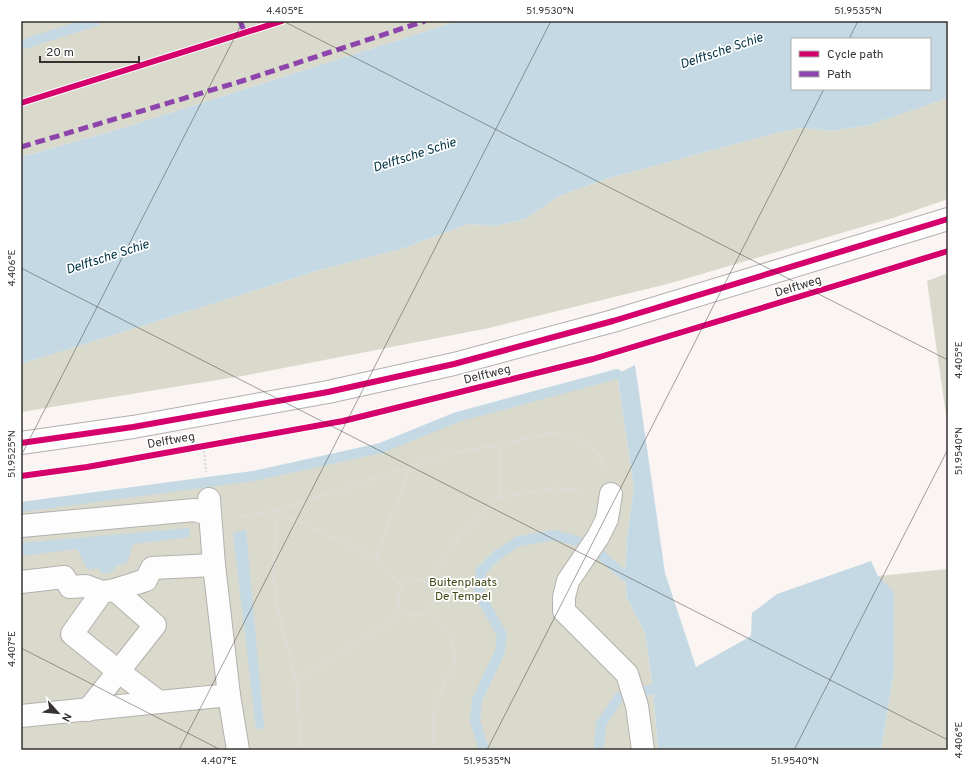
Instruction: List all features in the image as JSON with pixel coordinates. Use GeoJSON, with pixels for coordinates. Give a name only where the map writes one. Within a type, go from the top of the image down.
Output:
{"type":"FeatureCollection","features":[{"type":"Feature","properties":{"kind":"street","name":"Delftweg"},"geometry":{"type":"LineString","coordinates":[[21,443],[133,427],[321,393],[454,364],[613,321],[948,219]]}},
{"type":"Feature","properties":{"kind":"street"},"geometry":{"type":"LineString","coordinates":[[611,494],[607,519],[592,546],[568,581],[564,597],[564,611],[627,674],[637,706],[643,750]]}},
{"type":"Feature","properties":{"kind":"street"},"geometry":{"type":"LineString","coordinates":[[21,526],[194,510],[209,507],[229,695],[238,750]]}},
{"type":"Feature","properties":{"kind":"street"},"geometry":{"type":"LineString","coordinates":[[159,702],[72,634],[109,591],[146,580],[152,568],[214,565]]}},
{"type":"Feature","properties":{"kind":"street"},"geometry":{"type":"LineString","coordinates":[[21,582],[64,577],[70,587],[86,586],[109,591],[155,625],[88,710]]}},
{"type":"Feature","properties":{"kind":"street"},"geometry":{"type":"LineString","coordinates":[[21,716],[229,695]]}},
{"type":"Feature","properties":{"kind":"path"},"geometry":{"type":"LineString","coordinates":[[209,507],[229,518],[277,511],[452,453],[499,445],[549,433],[574,437],[595,451],[609,472],[611,494],[556,488],[499,497],[460,534],[427,584]]}},
{"type":"Feature","properties":{"kind":"path"},"geometry":{"type":"LineString","coordinates":[[499,445],[499,497]]}},
{"type":"Feature","properties":{"kind":"path"},"geometry":{"type":"LineString","coordinates":[[203,446],[205,460]]}},
{"type":"Feature","properties":{"kind":"path"},"geometry":{"type":"LineString","coordinates":[[375,557],[411,467]]}},
{"type":"Feature","properties":{"kind":"path"},"geometry":{"type":"LineString","coordinates":[[277,511],[375,557],[403,586]]}},
{"type":"Feature","properties":{"kind":"path"},"geometry":{"type":"LineString","coordinates":[[277,511],[273,572],[278,612],[296,680],[301,750]]}},
{"type":"Feature","properties":{"kind":"path"},"geometry":{"type":"LineString","coordinates":[[418,580],[427,584],[431,589],[434,600],[429,610],[414,616],[404,611],[399,602],[398,596],[403,586],[407,583],[418,580]]}},
{"type":"Feature","properties":{"kind":"path"},"geometry":{"type":"LineString","coordinates":[[429,610],[451,636],[455,658],[434,709],[434,750]]}},
{"type":"Feature","properties":{"kind":"path"},"geometry":{"type":"LineString","coordinates":[[296,680],[364,639],[404,611]]}},
{"type":"Feature","properties":{"kind":"green space"},"geometry":{"type":"Polygon","coordinates":[[[21,21],[458,21],[123,128],[21,157],[21,21]]]}},
{"type":"Feature","properties":{"kind":"green space"},"geometry":{"type":"Polygon","coordinates":[[[948,98],[948,199],[896,217],[671,283],[489,328],[248,375],[21,412],[21,364],[323,269],[404,248],[468,224],[496,226],[525,219],[559,196],[609,178],[776,133],[801,128],[832,131],[869,125],[948,98]]]}},
{"type":"Feature","properties":{"kind":"green space"},"geometry":{"type":"Polygon","coordinates":[[[948,273],[948,429],[927,281],[948,273]]]}},
{"type":"Feature","properties":{"kind":"green space","name":"Buitenplaats De Tempel"},"geometry":{"type":"Polygon","coordinates":[[[617,374],[634,488],[627,537],[625,576],[627,598],[645,633],[653,689],[658,750],[21,750],[21,507],[253,476],[381,448],[457,417],[617,374]]]}},
{"type":"Feature","properties":{"kind":"green space"},"geometry":{"type":"Polygon","coordinates":[[[948,569],[948,750],[881,750],[894,671],[878,576],[948,569]]]}},
{"type":"Feature","properties":{"kind":"water","name":"Delftsche Schie"},"geometry":{"type":"Polygon","coordinates":[[[458,21],[948,21],[948,98],[869,125],[832,131],[801,128],[776,133],[609,178],[559,196],[525,219],[496,226],[468,224],[404,248],[323,269],[21,364],[21,157],[123,128],[458,21]]]}},
{"type":"Feature","properties":{"kind":"water"},"geometry":{"type":"Polygon","coordinates":[[[635,365],[665,573],[696,667],[751,636],[752,613],[777,594],[871,561],[878,576],[894,592],[894,671],[881,750],[658,750],[653,689],[645,633],[627,598],[625,576],[627,537],[634,488],[617,374],[635,365]]]}},
{"type":"Feature","properties":{"kind":"water"},"geometry":{"type":"Polygon","coordinates":[[[189,528],[190,537],[133,544],[127,563],[117,565],[112,572],[103,574],[98,568],[88,570],[77,549],[21,556],[21,543],[189,528]]]}},
{"type":"Feature","properties":{"kind":"water"},"geometry":{"type":"Polygon","coordinates":[[[246,529],[264,728],[256,729],[233,533],[246,529]]]}},
{"type":"Feature","properties":{"kind":"waterway"},"geometry":{"type":"LineString","coordinates":[[21,45],[96,21]]}},
{"type":"Feature","properties":{"kind":"waterway"},"geometry":{"type":"LineString","coordinates":[[21,507],[253,476],[381,448],[457,417],[617,374]]}},
{"type":"Feature","properties":{"kind":"waterway"},"geometry":{"type":"LineString","coordinates":[[484,750],[475,721],[477,700],[500,652],[502,635],[479,593],[481,571],[497,555],[519,541],[554,535],[588,544],[625,576]]}},
{"type":"Feature","properties":{"kind":"waterway"},"geometry":{"type":"LineString","coordinates":[[599,750],[601,724],[619,697],[653,689]]}},
{"type":"Feature","properties":{"kind":"marked path"},"geometry":{"type":"LineString","coordinates":[[240,21],[245,33]]}},
{"type":"Feature","properties":{"kind":"marked path"},"geometry":{"type":"LineString","coordinates":[[21,147],[242,81],[425,21]]}},
{"type":"Feature","properties":{"kind":"cycle path"},"geometry":{"type":"LineString","coordinates":[[21,103],[282,21]]}},
{"type":"Feature","properties":{"kind":"cycle path"},"geometry":{"type":"LineString","coordinates":[[21,443],[133,427],[328,392],[454,364],[613,321],[948,219]]}},
{"type":"Feature","properties":{"kind":"cycle path"},"geometry":{"type":"LineString","coordinates":[[21,476],[87,467],[343,421],[593,359],[948,251]]}}]}
